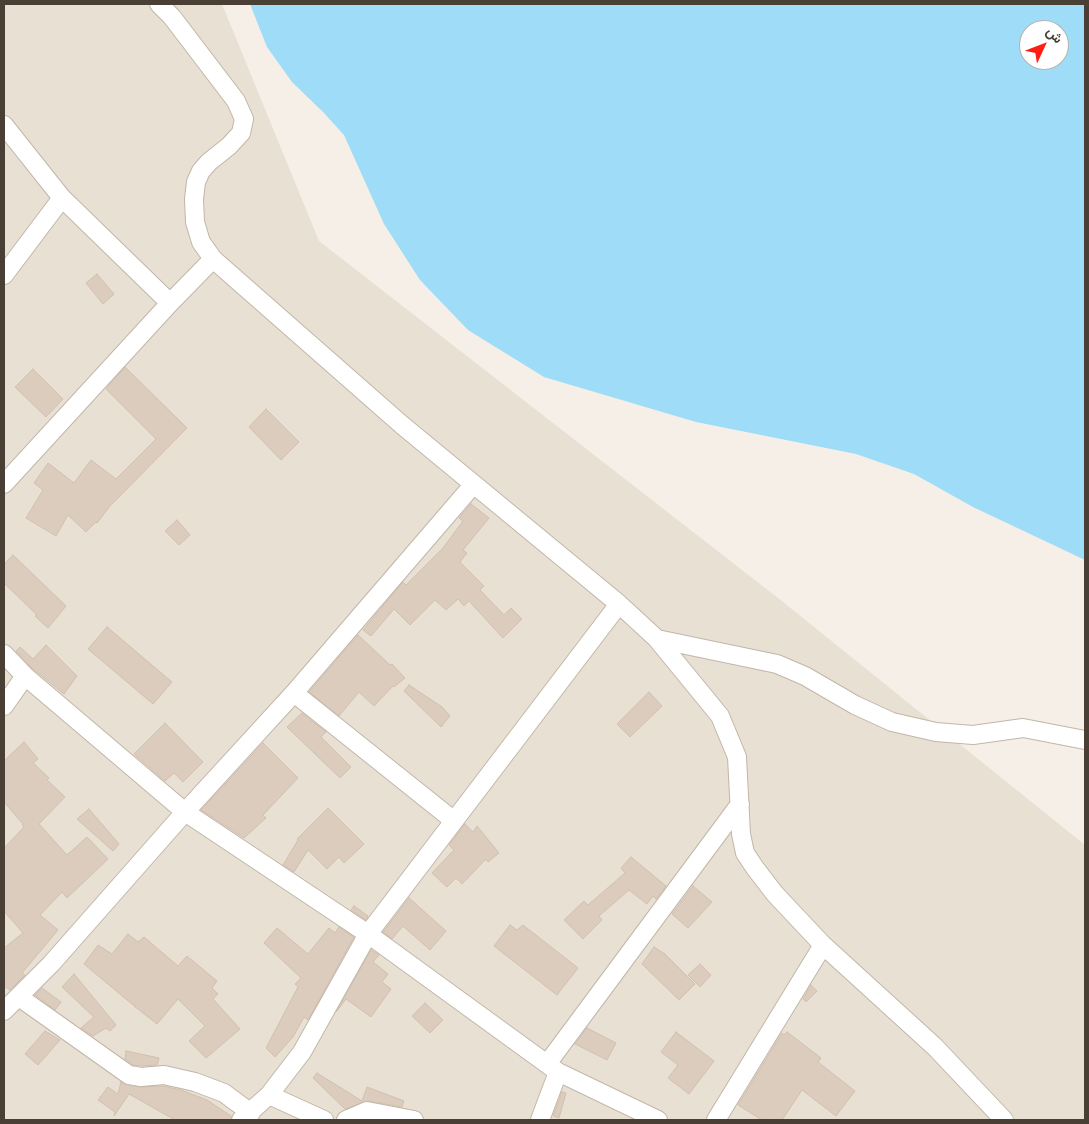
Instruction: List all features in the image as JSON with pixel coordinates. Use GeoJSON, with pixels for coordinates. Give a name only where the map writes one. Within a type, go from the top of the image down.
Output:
{"type":"FeatureCollection","features":[{"type":"Feature","properties":{"kind":"street"},"geometry":{"type":"LineString","coordinates":[[159,4],[172,17],[236,101],[244,119],[241,133],[229,146],[209,162],[196,182],[194,199],[195,222],[202,242],[213,259],[352,382],[473,485],[619,604],[657,639],[720,716],[737,757],[741,834],[745,852],[755,868],[775,894],[822,945],[935,1047],[1004,1120]]}},
{"type":"Feature","properties":{"kind":"street"},"geometry":{"type":"LineString","coordinates":[[4,125],[62,198],[170,303]]}},
{"type":"Feature","properties":{"kind":"street"},"geometry":{"type":"LineString","coordinates":[[4,274],[62,198]]}},
{"type":"Feature","properties":{"kind":"street"},"geometry":{"type":"LineString","coordinates":[[4,484],[170,303],[213,259]]}},
{"type":"Feature","properties":{"kind":"street"},"geometry":{"type":"LineString","coordinates":[[4,1011],[51,964],[185,812],[294,693],[473,485]]}},
{"type":"Feature","properties":{"kind":"street"},"geometry":{"type":"LineString","coordinates":[[19,997],[130,1075],[141,1077],[164,1076],[195,1082],[224,1093],[246,1117],[269,1095],[302,1052],[368,934],[619,604]]}},
{"type":"Feature","properties":{"kind":"street"},"geometry":{"type":"LineString","coordinates":[[657,639],[777,664],[805,676],[856,705],[892,722],[936,732],[973,735],[1023,728],[1085,740]]}},
{"type":"Feature","properties":{"kind":"street"},"geometry":{"type":"LineString","coordinates":[[4,654],[25,676],[185,812],[368,934],[552,1068],[658,1120]]}},
{"type":"Feature","properties":{"kind":"street"},"geometry":{"type":"LineString","coordinates":[[4,706],[25,676]]}},
{"type":"Feature","properties":{"kind":"street"},"geometry":{"type":"LineString","coordinates":[[294,693],[453,820]]}},
{"type":"Feature","properties":{"kind":"street"},"geometry":{"type":"LineString","coordinates":[[540,1120],[552,1068],[740,804]]}},
{"type":"Feature","properties":{"kind":"street"},"geometry":{"type":"LineString","coordinates":[[716,1120],[822,945]]}},
{"type":"Feature","properties":{"kind":"street"},"geometry":{"type":"LineString","coordinates":[[269,1095],[324,1120]]}},
{"type":"Feature","properties":{"kind":"street"},"geometry":{"type":"LineString","coordinates":[[346,1120],[367,1111],[414,1120]]}},
{"type":"Feature","properties":{"kind":"shaded area"},"geometry":{"type":"Polygon","coordinates":[[[4,4],[222,4],[319,241],[778,598],[1085,845],[1085,1120],[4,1120],[4,4]]]}},
{"type":"Feature","properties":{"kind":"water"},"geometry":{"type":"Polygon","coordinates":[[[250,4],[1085,4],[1085,560],[973,507],[914,474],[856,454],[696,422],[544,377],[468,330],[420,280],[384,224],[344,135],[292,82],[267,47],[250,4]]]}},
{"type":"Feature","properties":{"kind":"building"},"geometry":{"type":"Polygon","coordinates":[[[97,274],[114,294],[103,304],[86,283],[97,274]]]}},
{"type":"Feature","properties":{"kind":"building"},"geometry":{"type":"Polygon","coordinates":[[[125,367],[187,428],[110,506],[97,523],[86,532],[68,515],[56,536],[26,518],[43,490],[34,483],[48,463],[74,483],[91,460],[116,479],[156,439],[106,389],[125,367]]]}},
{"type":"Feature","properties":{"kind":"building"},"geometry":{"type":"Polygon","coordinates":[[[33,369],[63,399],[46,417],[15,387],[33,369]]]}},
{"type":"Feature","properties":{"kind":"building"},"geometry":{"type":"Polygon","coordinates":[[[266,409],[299,442],[281,460],[249,427],[266,409]]]}},
{"type":"Feature","properties":{"kind":"building"},"geometry":{"type":"Polygon","coordinates":[[[471,504],[489,518],[463,550],[467,553],[460,562],[484,586],[480,590],[504,615],[511,608],[522,619],[503,638],[469,601],[464,606],[458,599],[446,610],[435,600],[410,625],[394,609],[371,636],[363,630],[403,582],[406,585],[443,548],[463,521],[459,518],[471,504]]]}},
{"type":"Feature","properties":{"kind":"building"},"geometry":{"type":"Polygon","coordinates":[[[177,520],[190,535],[179,545],[165,531],[177,520]]]}},
{"type":"Feature","properties":{"kind":"building"},"geometry":{"type":"Polygon","coordinates":[[[13,555],[66,606],[48,628],[4,583],[4,564],[13,555]]]}},
{"type":"Feature","properties":{"kind":"building"},"geometry":{"type":"Polygon","coordinates":[[[107,627],[172,682],[153,704],[88,649],[107,627]]]}},
{"type":"Feature","properties":{"kind":"building"},"geometry":{"type":"Polygon","coordinates":[[[358,635],[390,665],[392,664],[405,678],[393,686],[374,706],[359,692],[339,716],[309,692],[358,635]]]}},
{"type":"Feature","properties":{"kind":"building"},"geometry":{"type":"Polygon","coordinates":[[[46,645],[77,676],[64,694],[32,668],[16,651],[20,647],[33,659],[46,645]]]}},
{"type":"Feature","properties":{"kind":"building"},"geometry":{"type":"Polygon","coordinates":[[[409,685],[442,707],[450,716],[441,727],[404,691],[409,685]]]}},
{"type":"Feature","properties":{"kind":"building"},"geometry":{"type":"Polygon","coordinates":[[[649,692],[662,706],[630,737],[617,724],[649,692]]]}},
{"type":"Feature","properties":{"kind":"building"},"geometry":{"type":"Polygon","coordinates":[[[302,713],[326,732],[321,737],[351,767],[340,778],[287,727],[302,713]]]}},
{"type":"Feature","properties":{"kind":"building"},"geometry":{"type":"Polygon","coordinates":[[[165,723],[203,762],[183,782],[174,773],[165,781],[134,754],[165,723]]]}},
{"type":"Feature","properties":{"kind":"building"},"geometry":{"type":"Polygon","coordinates":[[[24,742],[38,759],[33,763],[65,797],[39,824],[67,855],[87,837],[108,859],[67,898],[62,892],[40,915],[58,930],[22,973],[25,975],[10,990],[4,986],[4,948],[23,933],[4,911],[4,848],[24,827],[4,802],[4,761],[24,742]]]}},
{"type":"Feature","properties":{"kind":"building"},"geometry":{"type":"Polygon","coordinates":[[[263,743],[298,778],[263,815],[266,818],[244,838],[201,810],[263,743]]]}},
{"type":"Feature","properties":{"kind":"building"},"geometry":{"type":"Polygon","coordinates":[[[328,808],[364,844],[344,863],[339,857],[327,869],[308,850],[294,872],[283,865],[297,839],[328,808]]]}},
{"type":"Feature","properties":{"kind":"building"},"geometry":{"type":"Polygon","coordinates":[[[89,809],[119,844],[113,851],[77,819],[89,809]]]}},
{"type":"Feature","properties":{"kind":"building"},"geometry":{"type":"Polygon","coordinates":[[[465,824],[473,832],[477,826],[499,853],[488,862],[486,859],[462,884],[456,878],[447,887],[432,873],[454,850],[449,845],[465,824]]]}},
{"type":"Feature","properties":{"kind":"building"},"geometry":{"type":"Polygon","coordinates":[[[631,857],[666,886],[656,899],[653,896],[647,904],[629,890],[599,916],[602,920],[583,939],[564,920],[584,901],[588,905],[625,873],[621,868],[631,857]]]}},
{"type":"Feature","properties":{"kind":"building"},"geometry":{"type":"Polygon","coordinates":[[[693,886],[712,902],[688,928],[672,914],[693,886]]]}},
{"type":"Feature","properties":{"kind":"building"},"geometry":{"type":"Polygon","coordinates":[[[409,898],[446,931],[430,950],[403,926],[392,939],[383,932],[409,898]]]}},
{"type":"Feature","properties":{"kind":"building"},"geometry":{"type":"Polygon","coordinates":[[[354,906],[368,916],[366,920],[351,910],[354,906]]]}},
{"type":"Feature","properties":{"kind":"building"},"geometry":{"type":"Polygon","coordinates":[[[510,925],[517,930],[523,925],[578,968],[557,995],[494,946],[510,925]]]}},
{"type":"Feature","properties":{"kind":"building"},"geometry":{"type":"Polygon","coordinates":[[[339,927],[354,937],[308,1020],[304,1017],[293,1037],[275,1057],[266,1048],[298,987],[295,984],[301,978],[264,943],[277,928],[308,954],[329,928],[335,933],[339,927]]]}},
{"type":"Feature","properties":{"kind":"building"},"geometry":{"type":"Polygon","coordinates":[[[128,934],[138,942],[144,937],[178,966],[187,956],[217,981],[212,988],[218,994],[213,999],[240,1029],[206,1058],[189,1041],[205,1026],[178,999],[157,1024],[84,964],[98,945],[112,954],[128,934]]]}},
{"type":"Feature","properties":{"kind":"building"},"geometry":{"type":"Polygon","coordinates":[[[654,947],[665,954],[695,984],[679,1000],[642,964],[654,947]]]}},
{"type":"Feature","properties":{"kind":"building"},"geometry":{"type":"Polygon","coordinates":[[[371,950],[379,955],[373,962],[388,974],[382,982],[391,989],[371,1017],[346,999],[336,1012],[371,950]]]}},
{"type":"Feature","properties":{"kind":"building"},"geometry":{"type":"Polygon","coordinates":[[[700,964],[711,975],[700,987],[688,975],[700,964]]]}},
{"type":"Feature","properties":{"kind":"building"},"geometry":{"type":"Polygon","coordinates":[[[74,974],[116,1025],[110,1031],[106,1028],[93,1036],[81,1028],[94,1017],[62,987],[74,974]]]}},
{"type":"Feature","properties":{"kind":"building"},"geometry":{"type":"Polygon","coordinates":[[[811,985],[817,991],[806,1002],[803,999],[811,985]]]}},
{"type":"Feature","properties":{"kind":"building"},"geometry":{"type":"Polygon","coordinates":[[[42,988],[61,1002],[55,1010],[35,995],[42,988]]]}},
{"type":"Feature","properties":{"kind":"building"},"geometry":{"type":"Polygon","coordinates":[[[425,1003],[443,1020],[430,1033],[412,1016],[425,1003]]]}},
{"type":"Feature","properties":{"kind":"building"},"geometry":{"type":"Polygon","coordinates":[[[587,1028],[616,1043],[607,1060],[575,1044],[587,1028]]]}},
{"type":"Feature","properties":{"kind":"building"},"geometry":{"type":"Polygon","coordinates":[[[45,1031],[60,1040],[38,1065],[25,1054],[45,1031]]]}},
{"type":"Feature","properties":{"kind":"building"},"geometry":{"type":"Polygon","coordinates":[[[676,1032],[714,1061],[689,1094],[668,1078],[678,1065],[661,1052],[676,1032]]]}},
{"type":"Feature","properties":{"kind":"building"},"geometry":{"type":"Polygon","coordinates":[[[787,1032],[821,1058],[818,1062],[855,1091],[836,1116],[802,1090],[782,1120],[762,1120],[738,1105],[782,1033],[784,1035],[787,1032]]]}},
{"type":"Feature","properties":{"kind":"building"},"geometry":{"type":"Polygon","coordinates":[[[126,1051],[159,1058],[157,1065],[133,1065],[125,1059],[126,1051]]]}},
{"type":"Feature","properties":{"kind":"building"},"geometry":{"type":"Polygon","coordinates":[[[317,1073],[362,1101],[367,1087],[404,1101],[402,1107],[368,1101],[345,1109],[313,1078],[317,1073]]]}},
{"type":"Feature","properties":{"kind":"building"},"geometry":{"type":"Polygon","coordinates":[[[121,1082],[139,1087],[163,1086],[181,1090],[207,1100],[231,1116],[231,1120],[175,1120],[129,1094],[114,1116],[115,1112],[98,1100],[108,1087],[118,1094],[121,1082]]]}},
{"type":"Feature","properties":{"kind":"building"},"geometry":{"type":"Polygon","coordinates":[[[562,1092],[566,1093],[559,1118],[553,1116],[562,1092]]]}}]}
